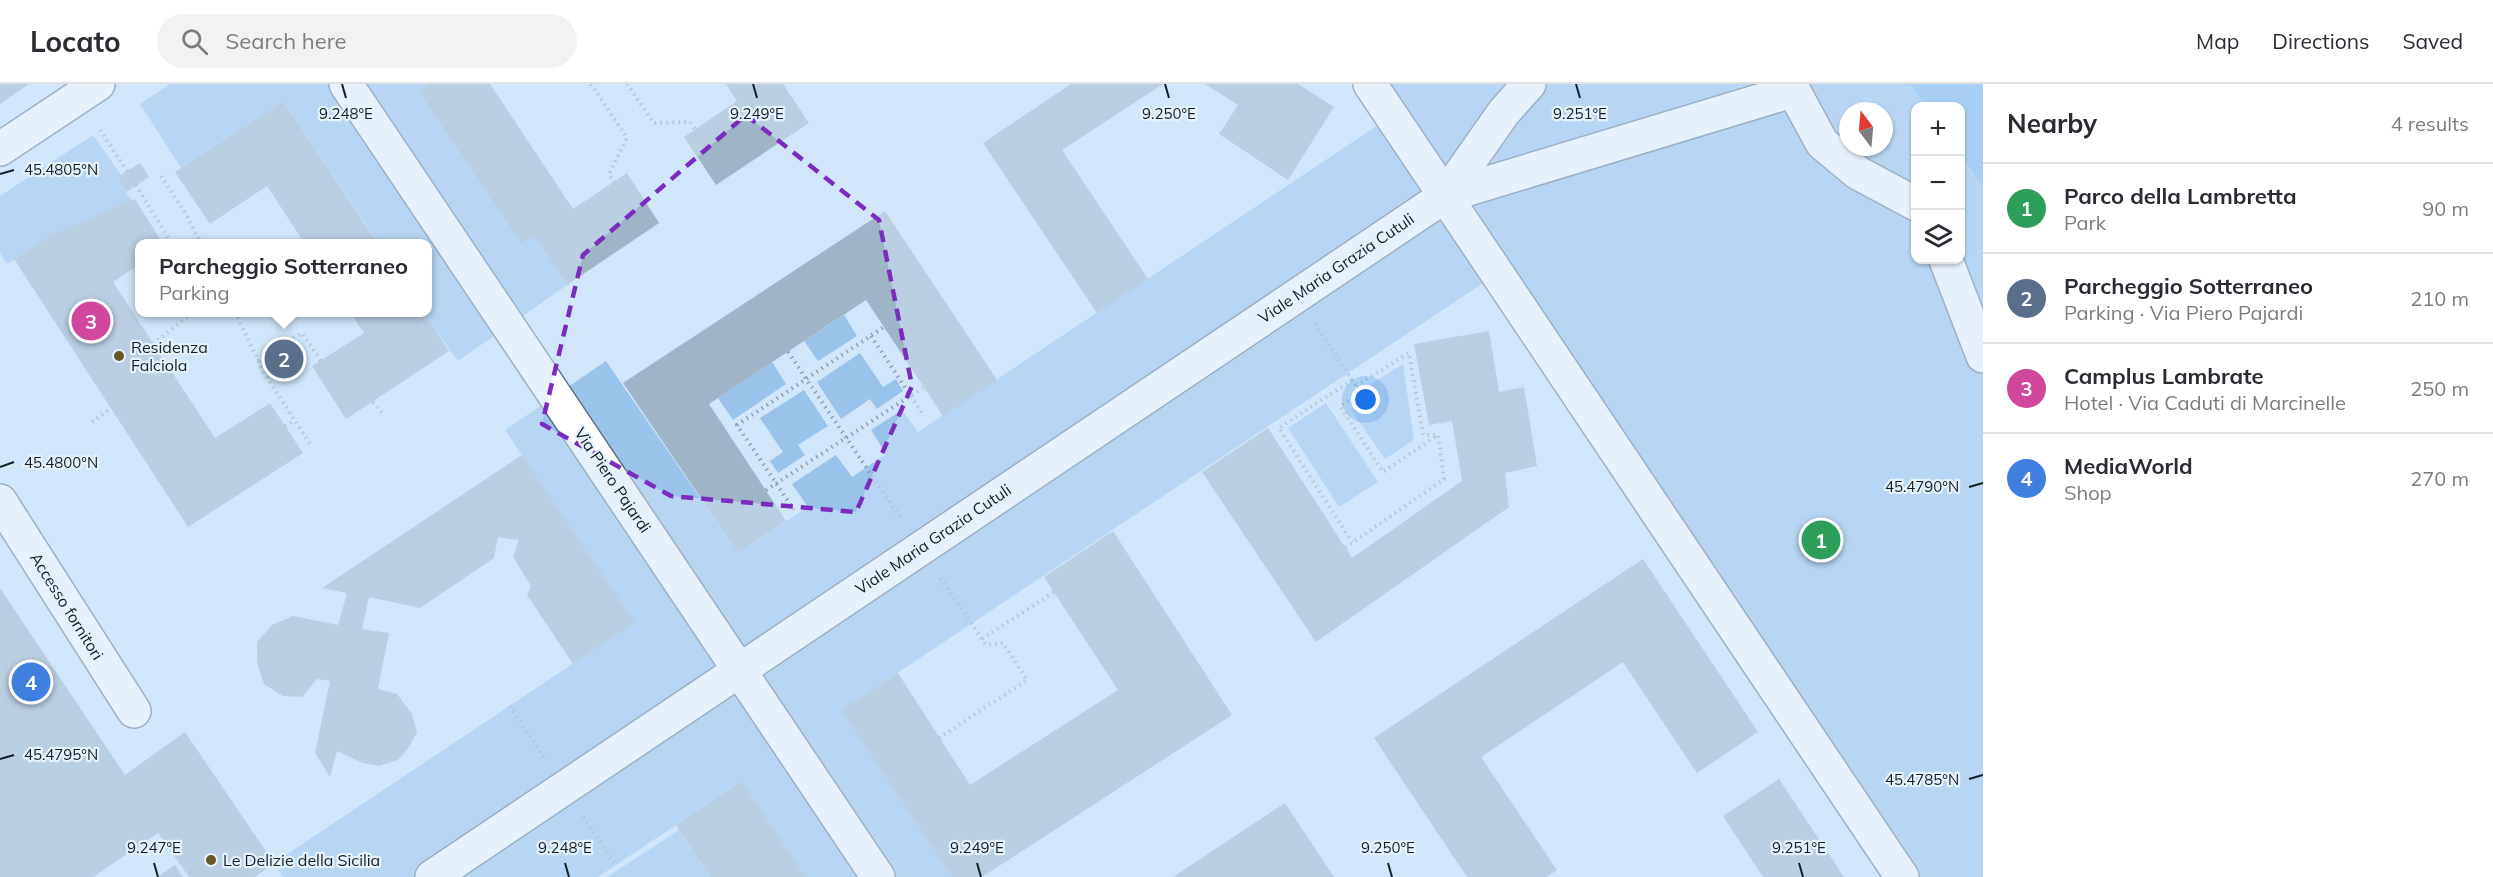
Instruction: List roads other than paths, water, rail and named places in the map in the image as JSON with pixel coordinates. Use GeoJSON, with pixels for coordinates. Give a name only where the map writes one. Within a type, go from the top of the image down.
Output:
{"type":"FeatureCollection","features":[{"type":"Feature","properties":{"kind":"street"},"geometry":{"type":"LineString","coordinates":[[0,149],[98,84]]}},
{"type":"Feature","properties":{"kind":"street","name":"Via Piero Pajardi"},"geometry":{"type":"LineString","coordinates":[[346,84],[740,668],[878,877]]}},
{"type":"Feature","properties":{"kind":"street"},"geometry":{"type":"LineString","coordinates":[[1370,84],[1440,199],[1902,877]]}},
{"type":"Feature","properties":{"kind":"street"},"geometry":{"type":"LineString","coordinates":[[1440,199],[1504,112],[1529,84]]}},
{"type":"Feature","properties":{"kind":"street"},"geometry":{"type":"LineString","coordinates":[[1440,199],[1791,87],[1822,143],[1858,173],[1911,201]]}},
{"type":"Feature","properties":{"kind":"street","name":"Viale Maria Grazia Cutuli"},"geometry":{"type":"LineString","coordinates":[[432,877],[1440,199]]}},
{"type":"Feature","properties":{"kind":"street"},"geometry":{"type":"LineString","coordinates":[[1948,264],[1983,356]]}},
{"type":"Feature","properties":{"kind":"street","name":"Accesso fornitori"},"geometry":{"type":"LineString","coordinates":[[0,501],[134,711]]}},
{"type":"Feature","properties":{"kind":"place","name":"Camplus Lambrate"},"geometry":{"type":"Point","coordinates":[91,321]}},
{"type":"Feature","properties":{"kind":"place","name":"Residenza Falciola"},"geometry":{"type":"Point","coordinates":[119,356]}},
{"type":"Feature","properties":{"kind":"place","name":"Parcheggio Sotterraneo"},"geometry":{"type":"Point","coordinates":[284,359]}},
{"type":"Feature","properties":{"kind":"place","name":"Parco della Lambretta"},"geometry":{"type":"Point","coordinates":[1821,540]}},
{"type":"Feature","properties":{"kind":"place","name":"MediaWorld"},"geometry":{"type":"Point","coordinates":[31,682]}},
{"type":"Feature","properties":{"kind":"place","name":"Le Delizie della Sicilia"},"geometry":{"type":"Point","coordinates":[211,860]}}]}
